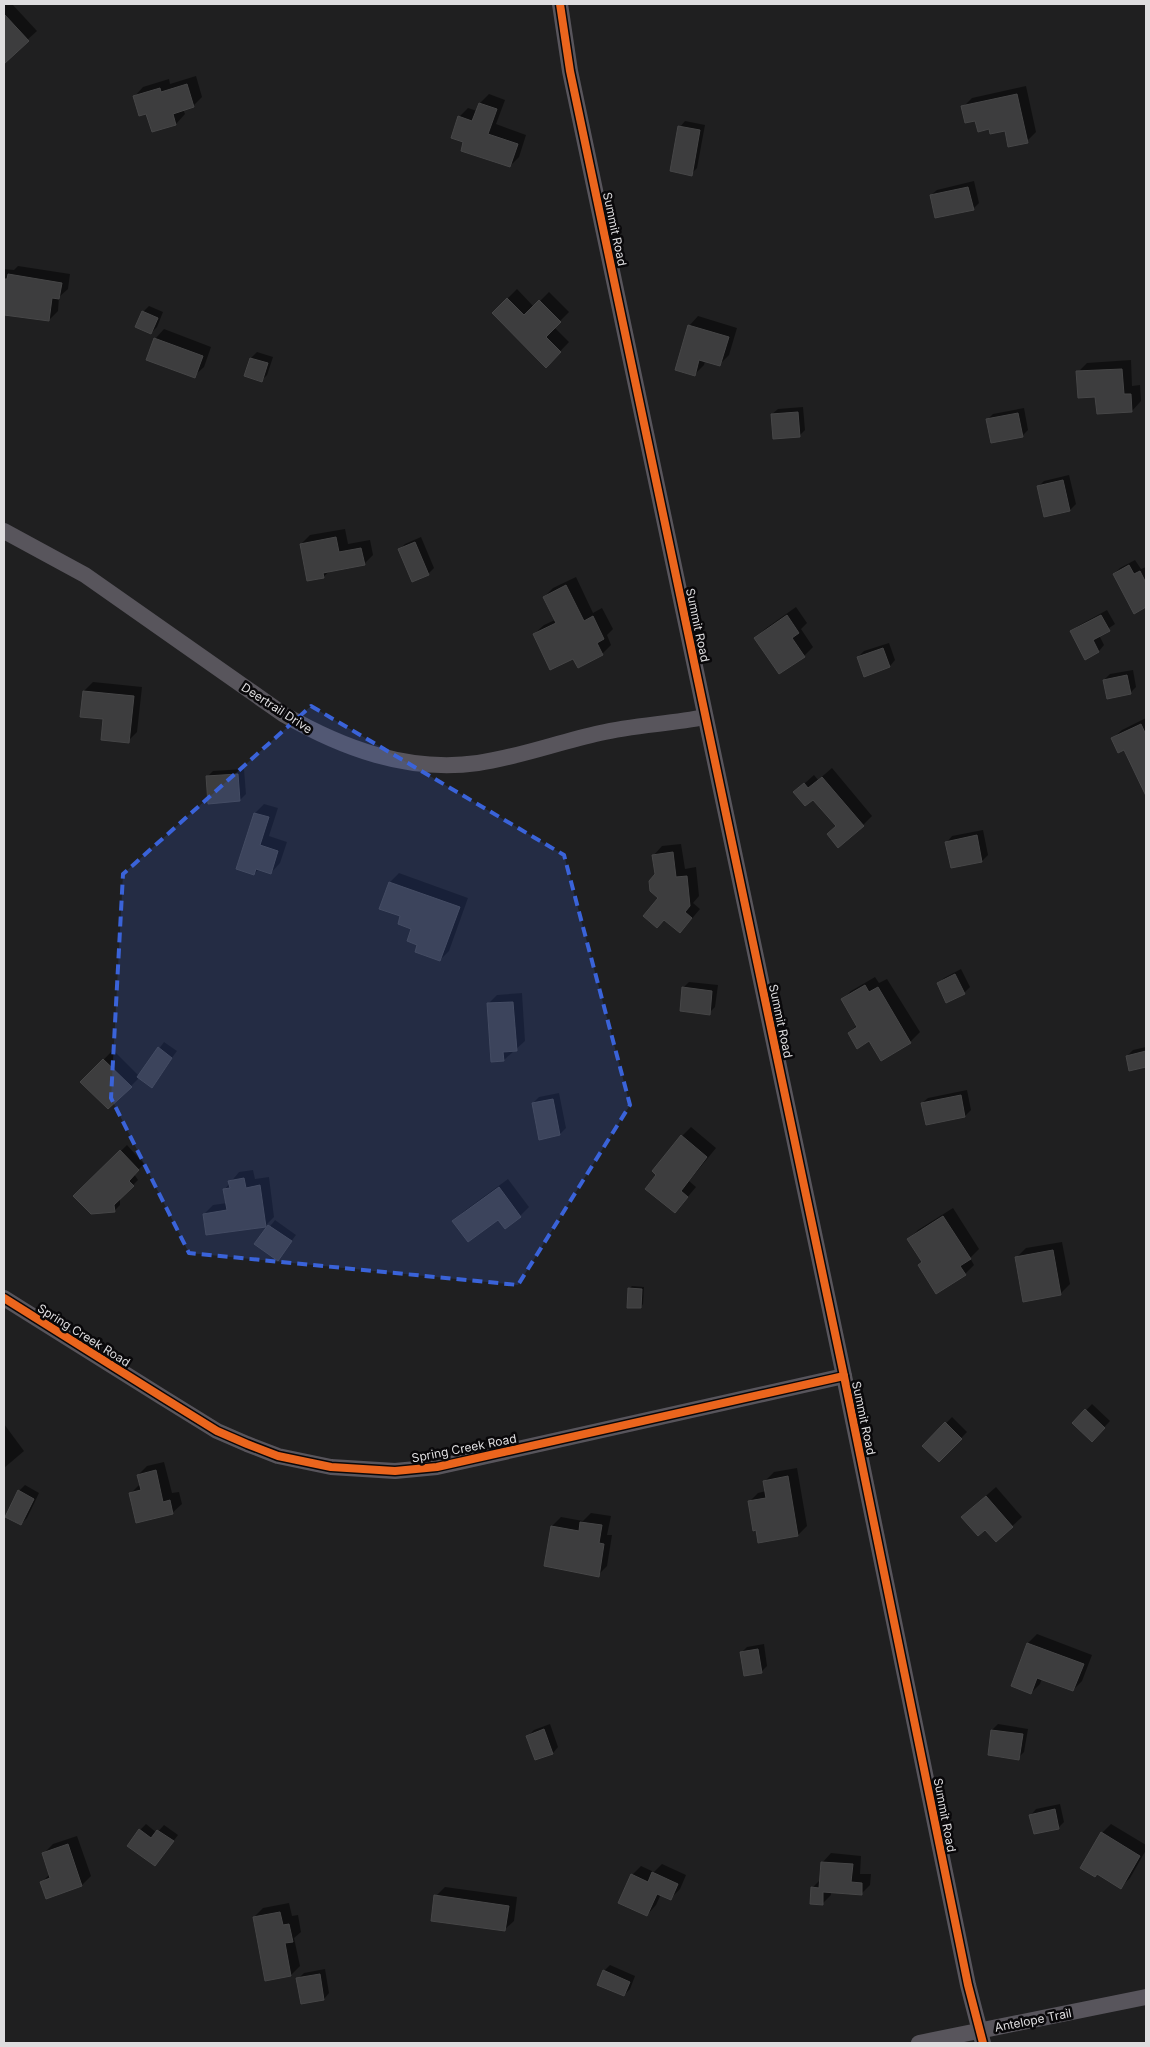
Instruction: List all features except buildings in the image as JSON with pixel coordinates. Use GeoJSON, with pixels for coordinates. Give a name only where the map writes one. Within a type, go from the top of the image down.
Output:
{"type":"FeatureCollection","features":[{"type":"Feature","properties":{"kind":"street","name":"Summit Road"},"geometry":{"type":"LineString","coordinates":[[560,4],[570,71],[844,1376],[968,1985],[981,2037]]}},
{"type":"Feature","properties":{"kind":"street","name":"Deertrail Drive"},"geometry":{"type":"LineString","coordinates":[[4,531],[85,575],[283,714],[315,732],[370,754],[423,764],[478,763],[602,732],[705,717]]}},
{"type":"Feature","properties":{"kind":"street","name":"Spring Creek Road"},"geometry":{"type":"LineString","coordinates":[[4,1298],[217,1431],[278,1456],[331,1467],[395,1471],[437,1467],[844,1376]]}},
{"type":"Feature","properties":{"kind":"street","name":"Antelope Trail"},"geometry":{"type":"LineString","coordinates":[[919,2043],[981,2037],[1146,1997]]}},
{"type":"Feature","properties":{"kind":"highlighted area"},"geometry":{"type":"Polygon","coordinates":[[[311,706],[564,855],[630,1105],[518,1285],[189,1253],[111,1098],[123,874],[311,706]]]}},
{"type":"Feature","properties":{"kind":"cycle path"},"geometry":{"type":"LineString","coordinates":[[560,4],[570,71],[844,1376],[968,1985],[983,2043]]}},
{"type":"Feature","properties":{"kind":"cycle path"},"geometry":{"type":"LineString","coordinates":[[4,1298],[217,1431],[278,1456],[331,1467],[395,1471],[437,1467],[844,1376]]}}]}
